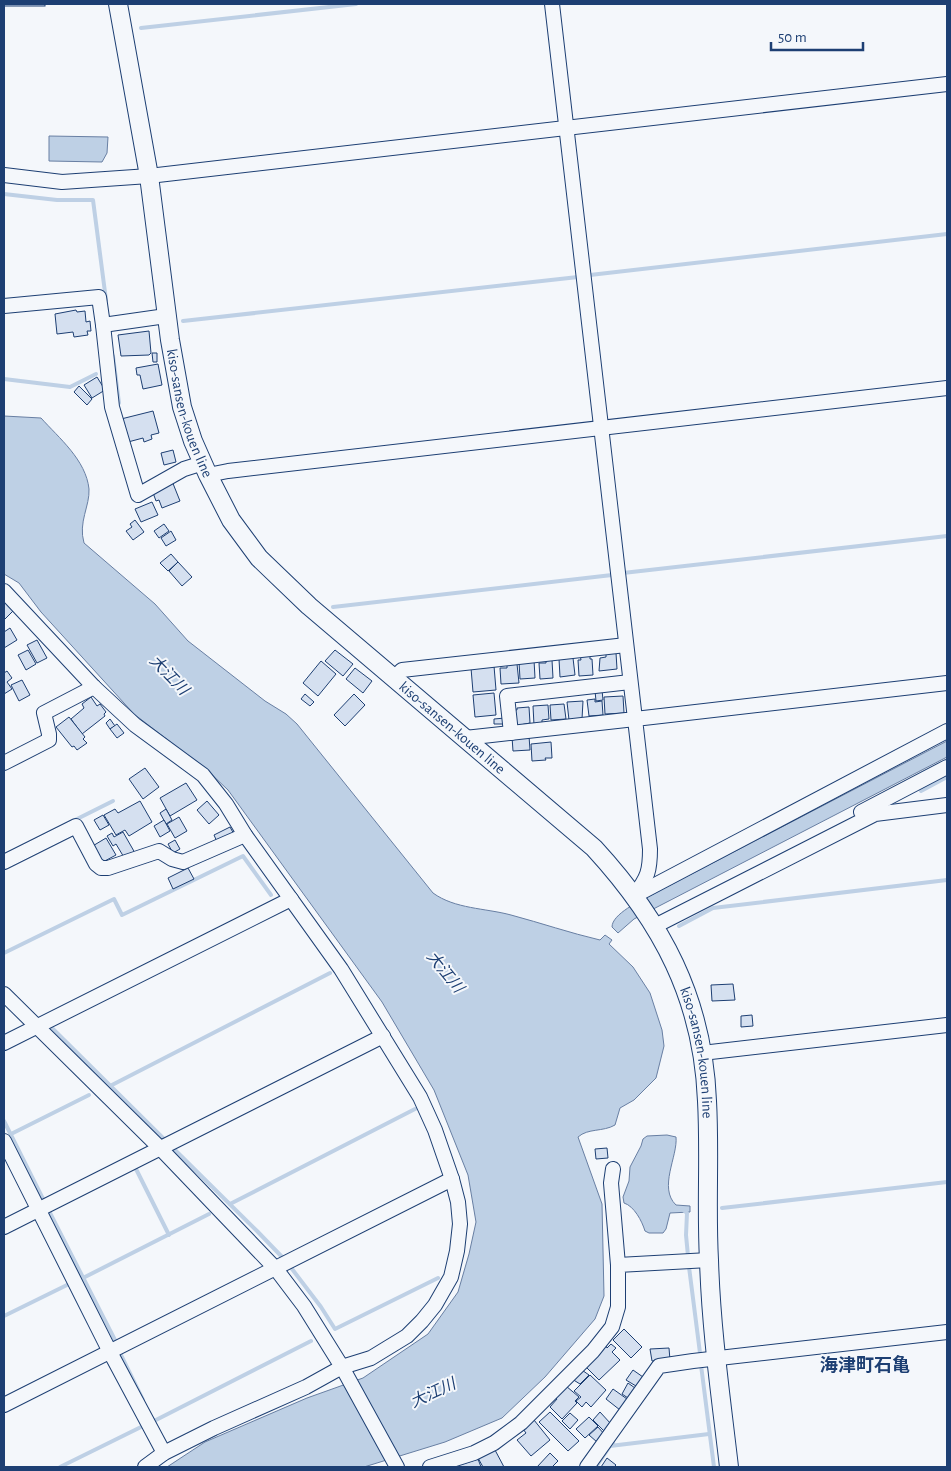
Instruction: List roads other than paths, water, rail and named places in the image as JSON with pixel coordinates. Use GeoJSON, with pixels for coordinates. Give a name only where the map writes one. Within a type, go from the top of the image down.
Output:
{"type":"FeatureCollection","features":[{"type":"Feature","properties":{"kind":"main road","name":"kiso-sansen-kouen line"},"geometry":{"type":"LineString","coordinates":[[118,4],[149,176],[166,316],[182,407],[193,441],[231,520],[259,558],[309,606],[594,848],[616,871],[652,921],[668,949],[684,986],[695,1019],[702,1053],[707,1102],[709,1260],[716,1359],[729,1467]]}},
{"type":"Feature","properties":{"kind":"street"},"geometry":{"type":"LineString","coordinates":[[552,4],[650,849],[650,865],[646,880],[636,897]]}},
{"type":"Feature","properties":{"kind":"street"},"geometry":{"type":"LineString","coordinates":[[4,176],[62,182],[149,176],[947,84]]}},
{"type":"Feature","properties":{"kind":"street"},"geometry":{"type":"LineString","coordinates":[[4,306],[99,297],[112,407],[138,494],[184,469],[228,471],[947,388]]}},
{"type":"Feature","properties":{"kind":"street"},"geometry":{"type":"LineString","coordinates":[[102,325],[166,316]]}},
{"type":"Feature","properties":{"kind":"street"},"geometry":{"type":"LineString","coordinates":[[4,591],[94,687],[135,725],[202,775],[226,804],[245,835],[341,969],[420,1097],[435,1130],[458,1202],[460,1224],[457,1252],[450,1277],[435,1305],[407,1336],[371,1358],[214,1428],[164,1453],[145,1467]]}},
{"type":"Feature","properties":{"kind":"street"},"geometry":{"type":"LineString","coordinates":[[394,678],[402,670],[626,645]]}},
{"type":"Feature","properties":{"kind":"street"},"geometry":{"type":"LineString","coordinates":[[511,733],[507,696],[630,682]]}},
{"type":"Feature","properties":{"kind":"street"},"geometry":{"type":"LineString","coordinates":[[465,738],[947,683]]}},
{"type":"Feature","properties":{"kind":"street"},"geometry":{"type":"LineString","coordinates":[[4,763],[49,740],[44,713],[94,687]]}},
{"type":"Feature","properties":{"kind":"street"},"geometry":{"type":"LineString","coordinates":[[636,897],[947,731]]}},
{"type":"Feature","properties":{"kind":"street"},"geometry":{"type":"LineString","coordinates":[[674,916],[679,906],[947,767]]}},
{"type":"Feature","properties":{"kind":"street"},"geometry":{"type":"LineString","coordinates":[[652,921],[674,916],[875,814],[947,805]]}},
{"type":"Feature","properties":{"kind":"street"},"geometry":{"type":"LineString","coordinates":[[4,862],[76,826],[96,864],[101,868],[108,868],[159,851],[172,859],[183,862],[245,835]]}},
{"type":"Feature","properties":{"kind":"street"},"geometry":{"type":"LineString","coordinates":[[4,1043],[290,899]]}},
{"type":"Feature","properties":{"kind":"street"},"geometry":{"type":"LineString","coordinates":[[4,994],[160,1148],[276,1268],[304,1306],[344,1370],[397,1467]]}},
{"type":"Feature","properties":{"kind":"street"},"geometry":{"type":"LineString","coordinates":[[702,1053],[947,1025]]}},
{"type":"Feature","properties":{"kind":"street"},"geometry":{"type":"LineString","coordinates":[[4,1227],[384,1036]]}},
{"type":"Feature","properties":{"kind":"street"},"geometry":{"type":"LineString","coordinates":[[4,1141],[110,1352],[164,1453]]}},
{"type":"Feature","properties":{"kind":"street"},"geometry":{"type":"LineString","coordinates":[[430,1467],[474,1453],[494,1443],[522,1424],[593,1351],[612,1327],[618,1307],[618,1266],[611,1183],[613,1169]]}},
{"type":"Feature","properties":{"kind":"street"},"geometry":{"type":"LineString","coordinates":[[4,1405],[452,1180]]}},
{"type":"Feature","properties":{"kind":"street"},"geometry":{"type":"LineString","coordinates":[[618,1266],[709,1260]]}},
{"type":"Feature","properties":{"kind":"street"},"geometry":{"type":"LineString","coordinates":[[587,1467],[659,1366],[947,1332]]}},
{"type":"Feature","properties":{"kind":"water"},"geometry":{"type":"Polygon","coordinates":[[[49,136],[108,137],[107,153],[102,162],[49,161],[49,136]]]}},
{"type":"Feature","properties":{"kind":"water","name":"大江川"},"geometry":{"type":"Polygon","coordinates":[[[4,416],[41,418],[71,450],[83,468],[89,489],[82,528],[84,543],[155,604],[188,641],[297,724],[433,893],[460,905],[511,915],[600,940],[605,935],[612,940],[609,944],[633,967],[650,993],[662,1030],[664,1046],[656,1078],[634,1100],[620,1108],[615,1125],[606,1129],[586,1132],[578,1137],[602,1204],[604,1296],[595,1319],[545,1377],[502,1418],[445,1442],[364,1467],[167,1467],[205,1442],[307,1398],[363,1378],[428,1334],[458,1292],[476,1222],[468,1175],[434,1090],[382,1002],[228,790],[208,771],[134,714],[41,612],[19,583],[4,574],[4,416]]]}},
{"type":"Feature","properties":{"kind":"water"},"geometry":{"type":"Polygon","coordinates":[[[947,741],[947,757],[634,919],[618,933],[612,927],[613,922],[627,908],[947,741]]]}},
{"type":"Feature","properties":{"kind":"water"},"geometry":{"type":"Polygon","coordinates":[[[667,1135],[676,1137],[669,1181],[671,1198],[676,1205],[690,1206],[690,1212],[670,1213],[666,1229],[663,1233],[649,1233],[645,1231],[634,1211],[624,1203],[623,1197],[629,1181],[630,1167],[643,1139],[647,1136],[667,1135]]]}},
{"type":"Feature","properties":{"kind":"waterway"},"geometry":{"type":"LineString","coordinates":[[141,28],[356,4]]}},
{"type":"Feature","properties":{"kind":"waterway"},"geometry":{"type":"LineString","coordinates":[[4,194],[57,200],[93,200],[106,300]]}},
{"type":"Feature","properties":{"kind":"waterway"},"geometry":{"type":"LineString","coordinates":[[590,275],[947,234]]}},
{"type":"Feature","properties":{"kind":"waterway"},"geometry":{"type":"LineString","coordinates":[[183,321],[578,277]]}},
{"type":"Feature","properties":{"kind":"waterway"},"geometry":{"type":"LineString","coordinates":[[113,356],[119,403]]}},
{"type":"Feature","properties":{"kind":"waterway"},"geometry":{"type":"LineString","coordinates":[[4,379],[70,387],[96,374]]}},
{"type":"Feature","properties":{"kind":"waterway"},"geometry":{"type":"LineString","coordinates":[[623,573],[947,536]]}},
{"type":"Feature","properties":{"kind":"waterway"},"geometry":{"type":"LineString","coordinates":[[333,607],[612,575]]}},
{"type":"Feature","properties":{"kind":"waterway"},"geometry":{"type":"LineString","coordinates":[[921,791],[947,777]]}},
{"type":"Feature","properties":{"kind":"waterway"},"geometry":{"type":"LineString","coordinates":[[73,821],[113,801]]}},
{"type":"Feature","properties":{"kind":"waterway"},"geometry":{"type":"LineString","coordinates":[[4,953],[114,899],[122,915],[243,856],[271,895]]}},
{"type":"Feature","properties":{"kind":"waterway"},"geometry":{"type":"LineString","coordinates":[[679,926],[713,908],[947,880]]}},
{"type":"Feature","properties":{"kind":"waterway"},"geometry":{"type":"LineString","coordinates":[[110,1086],[330,973]]}},
{"type":"Feature","properties":{"kind":"waterway"},"geometry":{"type":"LineString","coordinates":[[53,1029],[167,1142]]}},
{"type":"Feature","properties":{"kind":"waterway"},"geometry":{"type":"LineString","coordinates":[[11,1134],[89,1095]]}},
{"type":"Feature","properties":{"kind":"waterway"},"geometry":{"type":"LineString","coordinates":[[230,1204],[415,1109]]}},
{"type":"Feature","properties":{"kind":"waterway"},"geometry":{"type":"LineString","coordinates":[[4,1121],[45,1203]]}},
{"type":"Feature","properties":{"kind":"waterway"},"geometry":{"type":"LineString","coordinates":[[172,1147],[285,1260]]}},
{"type":"Feature","properties":{"kind":"waterway"},"geometry":{"type":"LineString","coordinates":[[134,1165],[169,1235]]}},
{"type":"Feature","properties":{"kind":"waterway"},"geometry":{"type":"LineString","coordinates":[[722,1208],[947,1182]]}},
{"type":"Feature","properties":{"kind":"waterway"},"geometry":{"type":"LineString","coordinates":[[48,1209],[117,1344]]}},
{"type":"Feature","properties":{"kind":"waterway"},"geometry":{"type":"LineString","coordinates":[[683,1210],[687,1213],[686,1235],[688,1256]]}},
{"type":"Feature","properties":{"kind":"waterway"},"geometry":{"type":"LineString","coordinates":[[83,1278],[209,1214]]}},
{"type":"Feature","properties":{"kind":"waterway"},"geometry":{"type":"LineString","coordinates":[[289,1265],[335,1329],[438,1278]]}},
{"type":"Feature","properties":{"kind":"waterway"},"geometry":{"type":"LineString","coordinates":[[689,1267],[700,1353]]}},
{"type":"Feature","properties":{"kind":"waterway"},"geometry":{"type":"LineString","coordinates":[[4,1316],[69,1284]]}},
{"type":"Feature","properties":{"kind":"waterway"},"geometry":{"type":"LineString","coordinates":[[152,1418],[154,1421],[311,1341]]}},
{"type":"Feature","properties":{"kind":"waterway"},"geometry":{"type":"LineString","coordinates":[[119,1351],[143,1400]]}},
{"type":"Feature","properties":{"kind":"waterway"},"geometry":{"type":"LineString","coordinates":[[701,1365],[714,1467]]}},
{"type":"Feature","properties":{"kind":"waterway"},"geometry":{"type":"LineString","coordinates":[[60,1467],[141,1427]]}},
{"type":"Feature","properties":{"kind":"waterway"},"geometry":{"type":"LineString","coordinates":[[613,1443],[610,1446],[709,1434]]}},
{"type":"Feature","properties":{"kind":"waterway"},"geometry":{"type":"LineString","coordinates":[[596,1467],[610,1446]]}},
{"type":"Feature","properties":{"kind":"district","name":"海津町石亀"},"geometry":{"type":"Point","coordinates":[865,1366]}}]}
